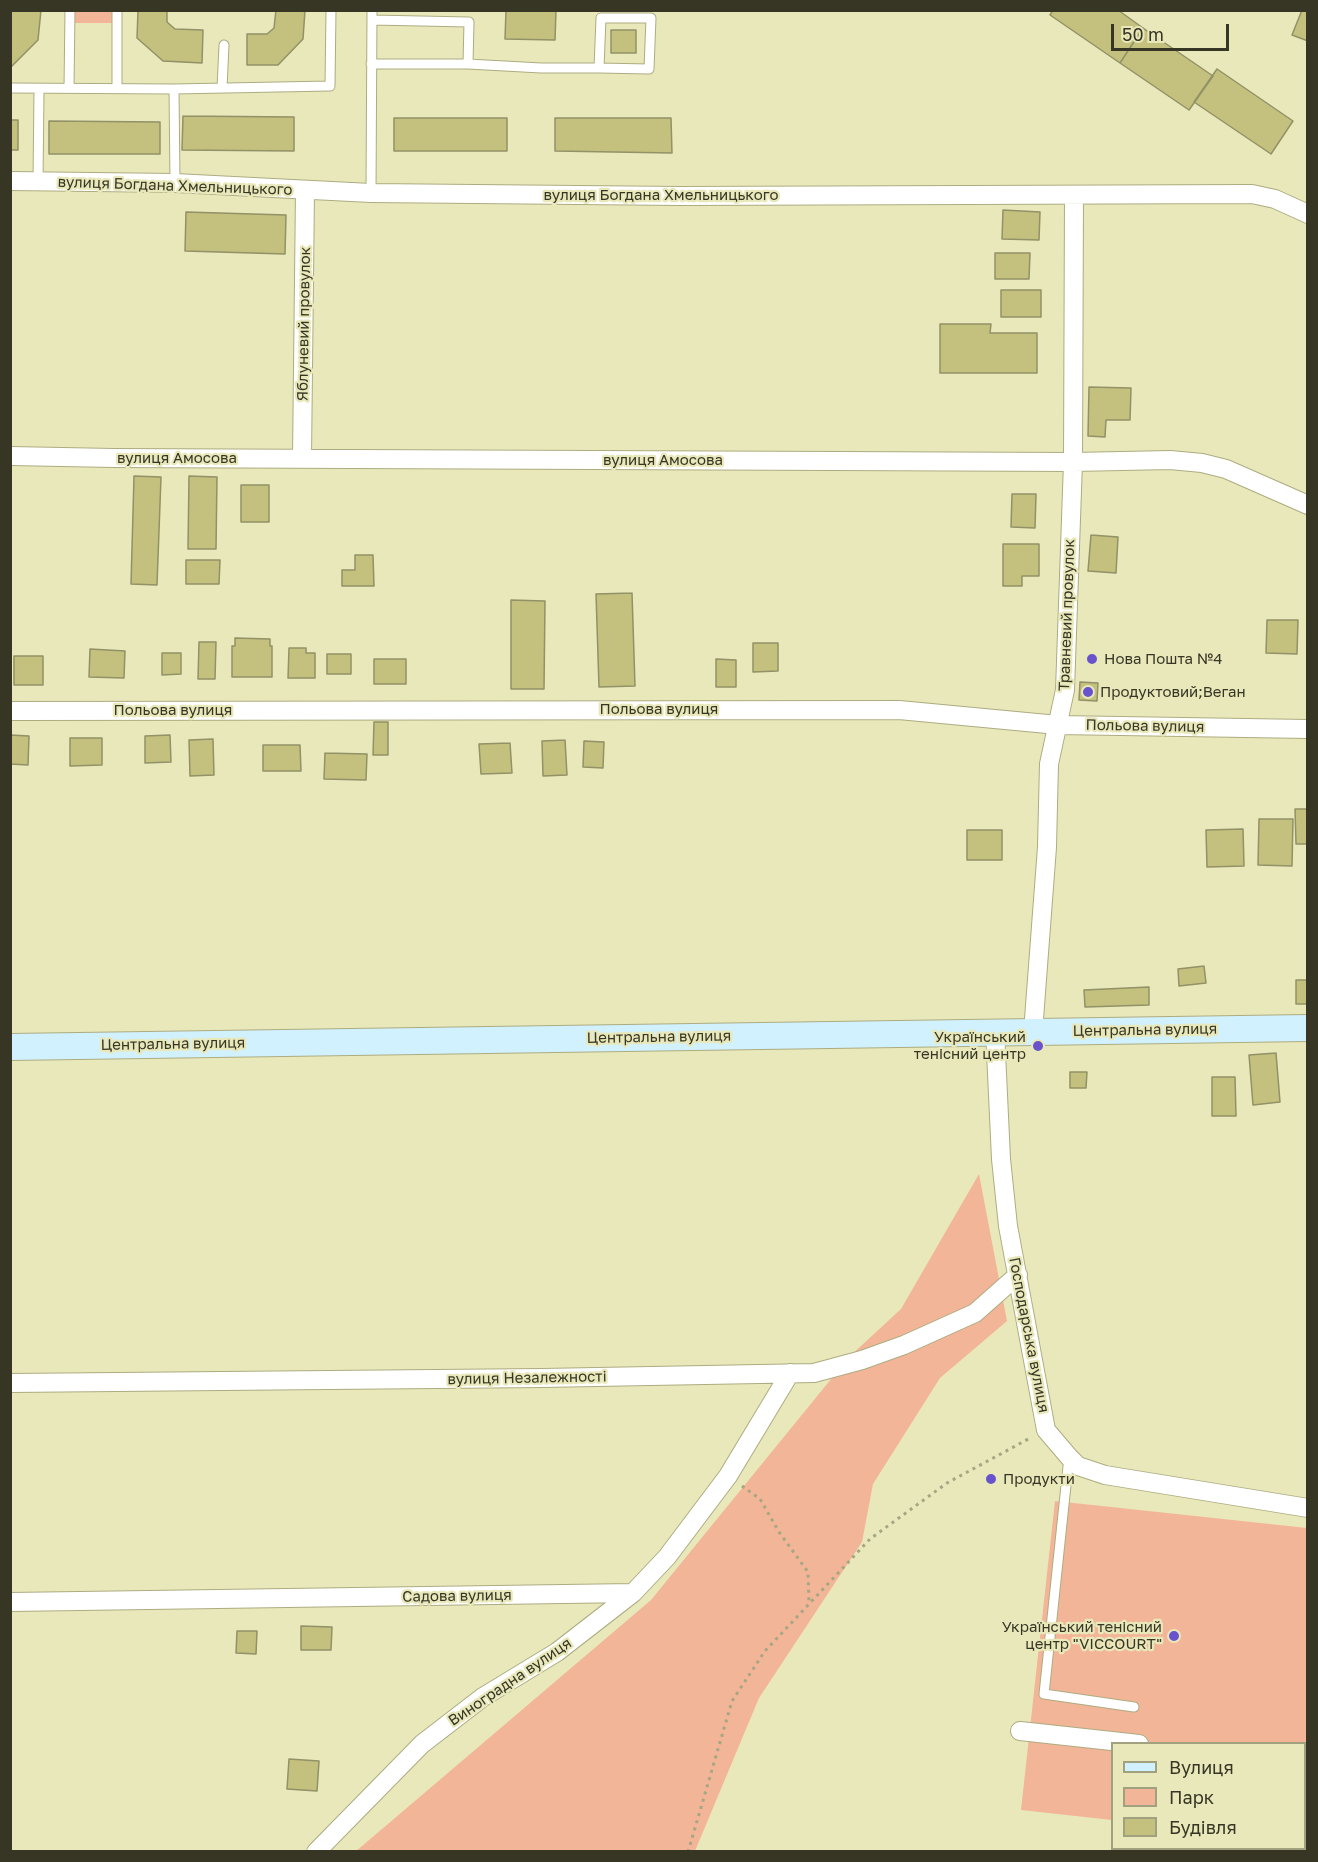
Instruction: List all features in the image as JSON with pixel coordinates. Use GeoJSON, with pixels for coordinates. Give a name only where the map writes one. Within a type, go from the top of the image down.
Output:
{"type":"FeatureCollection","features":[{"type":"Feature","properties":{"kind":"main road","name":"Центральна вулиця"},"geometry":{"type":"LineString","coordinates":[[10,1047],[1308,1028]]}},
{"type":"Feature","properties":{"kind":"street","name":"вулиця Богдана Хмельницького"},"geometry":{"type":"LineString","coordinates":[[10,181],[176,183],[371,193],[681,196],[1252,194],[1275,199],[1308,214]]}},
{"type":"Feature","properties":{"kind":"street","name":"Яблуневий провулок"},"geometry":{"type":"LineString","coordinates":[[303,458],[305,190]]}},
{"type":"Feature","properties":{"kind":"street","name":"Травневий провулок"},"geometry":{"type":"LineString","coordinates":[[1033,1032],[1047,847],[1049,764],[1065,690],[1073,462],[1074,195]]}},
{"type":"Feature","properties":{"kind":"street","name":"вулиця Амосова"},"geometry":{"type":"LineString","coordinates":[[10,456],[1073,462],[1170,460],[1202,463],[1226,469],[1251,478],[1308,505]]}},
{"type":"Feature","properties":{"kind":"street","name":"Польова вулиця"},"geometry":{"type":"LineString","coordinates":[[10,711],[728,708],[899,710],[1058,724],[1308,729]]}},
{"type":"Feature","properties":{"kind":"street","name":"Господарська вулиця"},"geometry":{"type":"LineString","coordinates":[[995,1031],[1001,1159],[1008,1226],[1046,1430],[1078,1466],[1105,1475],[1308,1508]]}},
{"type":"Feature","properties":{"kind":"street","name":"вулиця Незалежності"},"geometry":{"type":"LineString","coordinates":[[10,1383],[519,1378],[814,1372],[862,1360],[904,1345],[975,1313],[1018,1275]]}},
{"type":"Feature","properties":{"kind":"street"},"geometry":{"type":"LineString","coordinates":[[633,1593],[667,1557],[728,1476],[790,1373]]}},
{"type":"Feature","properties":{"kind":"street","name":"Садова вулиця"},"geometry":{"type":"LineString","coordinates":[[10,1602],[633,1593]]}},
{"type":"Feature","properties":{"kind":"street","name":"Виноградна вулиця"},"geometry":{"type":"LineString","coordinates":[[315,1851],[422,1744],[483,1697],[556,1652],[633,1593]]}},
{"type":"Feature","properties":{"kind":"street"},"geometry":{"type":"LineString","coordinates":[[1020,1731],[1129,1742]]}},
{"type":"Feature","properties":{"kind":"lane"},"geometry":{"type":"LineString","coordinates":[[69,88],[70,10]]}},
{"type":"Feature","properties":{"kind":"lane"},"geometry":{"type":"LineString","coordinates":[[117,10],[117,87]]}},
{"type":"Feature","properties":{"kind":"lane"},"geometry":{"type":"LineString","coordinates":[[10,88],[174,89],[330,86],[331,10]]}},
{"type":"Feature","properties":{"kind":"lane"},"geometry":{"type":"LineString","coordinates":[[371,193],[372,15],[469,22],[468,64]]}},
{"type":"Feature","properties":{"kind":"lane"},"geometry":{"type":"LineString","coordinates":[[371,64],[649,69],[651,18],[601,18],[599,68]]}},
{"type":"Feature","properties":{"kind":"lane"},"geometry":{"type":"LineString","coordinates":[[222,88],[224,45]]}},
{"type":"Feature","properties":{"kind":"lane"},"geometry":{"type":"LineString","coordinates":[[39,89],[39,182]]}},
{"type":"Feature","properties":{"kind":"lane"},"geometry":{"type":"LineString","coordinates":[[174,89],[176,183]]}},
{"type":"Feature","properties":{"kind":"lane"},"geometry":{"type":"LineString","coordinates":[[1069,1457],[1044,1694],[1134,1707]]}},
{"type":"Feature","properties":{"kind":"path"},"geometry":{"type":"LineString","coordinates":[[688,1851],[732,1701],[765,1651],[870,1539],[947,1483],[1046,1430]]}},
{"type":"Feature","properties":{"kind":"path"},"geometry":{"type":"LineString","coordinates":[[728,1476],[760,1499],[779,1532],[808,1572],[809,1604]]}},
{"type":"Feature","properties":{"kind":"green space"},"geometry":{"type":"Polygon","coordinates":[[[74,11],[113,11],[113,23],[74,23],[74,11]]]}},
{"type":"Feature","properties":{"kind":"green space"},"geometry":{"type":"Polygon","coordinates":[[[979,1174],[1007,1321],[940,1378],[873,1484],[862,1542],[759,1698],[695,1851],[355,1852],[651,1600],[849,1357],[901,1309],[979,1174]]]}},
{"type":"Feature","properties":{"kind":"green space","name":"Український тенісний центр \"VICCOURT\""},"geometry":{"type":"Polygon","coordinates":[[[1055,1501],[1307,1528],[1307,1841],[1306,1742],[1111,1742],[1111,1820],[1021,1810],[1055,1501]]]}},
{"type":"Feature","properties":{"kind":"building"},"geometry":{"type":"Polygon","coordinates":[[[11,10],[41,10],[38,40],[10,68],[11,10]]]}},
{"type":"Feature","properties":{"kind":"building"},"geometry":{"type":"Polygon","coordinates":[[[138,10],[167,10],[167,22],[175,29],[203,30],[202,63],[163,61],[137,38],[138,10]]]}},
{"type":"Feature","properties":{"kind":"building"},"geometry":{"type":"Polygon","coordinates":[[[276,10],[305,10],[303,39],[278,65],[247,65],[247,34],[267,34],[274,28],[276,10]]]}},
{"type":"Feature","properties":{"kind":"building"},"geometry":{"type":"Polygon","coordinates":[[[506,10],[556,10],[555,40],[505,39],[506,10]]]}},
{"type":"Feature","properties":{"kind":"building"},"geometry":{"type":"Polygon","coordinates":[[[1053,10],[1118,10],[1143,28],[1120,63],[1050,15],[1053,10]]]}},
{"type":"Feature","properties":{"kind":"building"},"geometry":{"type":"Polygon","coordinates":[[[1302,10],[1308,10],[1308,41],[1292,35],[1302,10]]]}},
{"type":"Feature","properties":{"kind":"building"},"geometry":{"type":"Polygon","coordinates":[[[1143,28],[1213,76],[1189,110],[1120,63],[1143,28]]]}},
{"type":"Feature","properties":{"kind":"building"},"geometry":{"type":"Polygon","coordinates":[[[611,30],[636,30],[636,53],[611,53],[611,30]]]}},
{"type":"Feature","properties":{"kind":"building"},"geometry":{"type":"Polygon","coordinates":[[[1217,69],[1293,121],[1271,154],[1194,102],[1217,69]]]}},
{"type":"Feature","properties":{"kind":"building"},"geometry":{"type":"Polygon","coordinates":[[[183,116],[294,117],[294,151],[182,150],[183,116]]]}},
{"type":"Feature","properties":{"kind":"building"},"geometry":{"type":"Polygon","coordinates":[[[394,118],[507,118],[507,151],[394,151],[394,118]]]}},
{"type":"Feature","properties":{"kind":"building"},"geometry":{"type":"Polygon","coordinates":[[[555,118],[671,118],[672,153],[555,151],[555,118]]]}},
{"type":"Feature","properties":{"kind":"building"},"geometry":{"type":"Polygon","coordinates":[[[10,120],[18,120],[18,150],[10,150],[10,120]]]}},
{"type":"Feature","properties":{"kind":"building"},"geometry":{"type":"Polygon","coordinates":[[[49,121],[160,122],[160,154],[49,154],[49,121]]]}},
{"type":"Feature","properties":{"kind":"building"},"geometry":{"type":"Polygon","coordinates":[[[1003,210],[1040,212],[1039,240],[1002,239],[1003,210]]]}},
{"type":"Feature","properties":{"kind":"building"},"geometry":{"type":"Polygon","coordinates":[[[186,212],[286,215],[285,254],[185,251],[186,212]]]}},
{"type":"Feature","properties":{"kind":"building"},"geometry":{"type":"Polygon","coordinates":[[[995,253],[1030,253],[1029,279],[995,279],[995,253]]]}},
{"type":"Feature","properties":{"kind":"building"},"geometry":{"type":"Polygon","coordinates":[[[1001,290],[1041,290],[1041,317],[1001,317],[1001,290]]]}},
{"type":"Feature","properties":{"kind":"building"},"geometry":{"type":"Polygon","coordinates":[[[940,324],[991,324],[990,333],[1037,333],[1037,373],[940,373],[940,324]]]}},
{"type":"Feature","properties":{"kind":"building"},"geometry":{"type":"Polygon","coordinates":[[[1089,387],[1131,388],[1130,420],[1106,420],[1105,437],[1088,436],[1089,387]]]}},
{"type":"Feature","properties":{"kind":"building"},"geometry":{"type":"Polygon","coordinates":[[[134,476],[161,477],[157,585],[131,584],[134,476]]]}},
{"type":"Feature","properties":{"kind":"building"},"geometry":{"type":"Polygon","coordinates":[[[189,476],[217,477],[216,549],[188,549],[189,476]]]}},
{"type":"Feature","properties":{"kind":"building"},"geometry":{"type":"Polygon","coordinates":[[[241,485],[269,485],[269,522],[241,522],[241,485]]]}},
{"type":"Feature","properties":{"kind":"building"},"geometry":{"type":"Polygon","coordinates":[[[1012,494],[1036,494],[1035,528],[1011,527],[1012,494]]]}},
{"type":"Feature","properties":{"kind":"building"},"geometry":{"type":"Polygon","coordinates":[[[1091,535],[1118,537],[1116,573],[1088,571],[1091,535]]]}},
{"type":"Feature","properties":{"kind":"building"},"geometry":{"type":"Polygon","coordinates":[[[1003,544],[1039,544],[1039,576],[1022,576],[1022,586],[1003,586],[1003,544]]]}},
{"type":"Feature","properties":{"kind":"building"},"geometry":{"type":"Polygon","coordinates":[[[355,555],[373,555],[374,586],[342,586],[342,570],[355,570],[355,555]]]}},
{"type":"Feature","properties":{"kind":"building"},"geometry":{"type":"Polygon","coordinates":[[[186,560],[220,560],[219,584],[186,584],[186,560]]]}},
{"type":"Feature","properties":{"kind":"building"},"geometry":{"type":"Polygon","coordinates":[[[632,593],[635,686],[599,687],[596,594],[632,593]]]}},
{"type":"Feature","properties":{"kind":"building"},"geometry":{"type":"Polygon","coordinates":[[[511,600],[545,601],[544,689],[511,689],[511,600]]]}},
{"type":"Feature","properties":{"kind":"building"},"geometry":{"type":"Polygon","coordinates":[[[1267,620],[1298,620],[1297,654],[1266,653],[1267,620]]]}},
{"type":"Feature","properties":{"kind":"building"},"geometry":{"type":"Polygon","coordinates":[[[235,638],[270,639],[272,677],[232,677],[232,646],[235,646],[235,638]]]}},
{"type":"Feature","properties":{"kind":"building"},"geometry":{"type":"Polygon","coordinates":[[[199,642],[216,642],[215,679],[198,679],[199,642]]]}},
{"type":"Feature","properties":{"kind":"building"},"geometry":{"type":"Polygon","coordinates":[[[753,643],[778,643],[778,671],[753,672],[753,643]]]}},
{"type":"Feature","properties":{"kind":"building"},"geometry":{"type":"Polygon","coordinates":[[[289,648],[306,648],[306,653],[315,653],[315,678],[288,678],[289,648]]]}},
{"type":"Feature","properties":{"kind":"building"},"geometry":{"type":"Polygon","coordinates":[[[90,649],[125,651],[124,678],[89,677],[90,649]]]}},
{"type":"Feature","properties":{"kind":"building"},"geometry":{"type":"Polygon","coordinates":[[[162,653],[181,653],[181,674],[162,675],[162,653]]]}},
{"type":"Feature","properties":{"kind":"building"},"geometry":{"type":"Polygon","coordinates":[[[327,654],[351,654],[351,674],[327,674],[327,654]]]}},
{"type":"Feature","properties":{"kind":"building"},"geometry":{"type":"Polygon","coordinates":[[[14,656],[43,656],[43,685],[14,685],[14,656]]]}},
{"type":"Feature","properties":{"kind":"building"},"geometry":{"type":"Polygon","coordinates":[[[374,659],[406,659],[406,684],[374,684],[374,659]]]}},
{"type":"Feature","properties":{"kind":"building"},"geometry":{"type":"Polygon","coordinates":[[[716,659],[736,660],[736,687],[716,687],[716,659]]]}},
{"type":"Feature","properties":{"kind":"building","name":"Продуктовий;Веган"},"geometry":{"type":"Polygon","coordinates":[[[1080,682],[1098,683],[1097,701],[1079,700],[1080,682]]]}},
{"type":"Feature","properties":{"kind":"building"},"geometry":{"type":"Polygon","coordinates":[[[374,722],[388,722],[388,755],[373,755],[374,722]]]}},
{"type":"Feature","properties":{"kind":"building"},"geometry":{"type":"Polygon","coordinates":[[[10,735],[29,736],[28,765],[10,764],[10,735]]]}},
{"type":"Feature","properties":{"kind":"building"},"geometry":{"type":"Polygon","coordinates":[[[170,735],[171,762],[145,763],[145,736],[170,735]]]}},
{"type":"Feature","properties":{"kind":"building"},"geometry":{"type":"Polygon","coordinates":[[[70,738],[102,738],[102,765],[70,766],[70,738]]]}},
{"type":"Feature","properties":{"kind":"building"},"geometry":{"type":"Polygon","coordinates":[[[213,739],[214,775],[190,776],[189,740],[213,739]]]}},
{"type":"Feature","properties":{"kind":"building"},"geometry":{"type":"Polygon","coordinates":[[[565,740],[567,775],[543,776],[542,741],[565,740]]]}},
{"type":"Feature","properties":{"kind":"building"},"geometry":{"type":"Polygon","coordinates":[[[584,741],[604,742],[603,768],[583,767],[584,741]]]}},
{"type":"Feature","properties":{"kind":"building"},"geometry":{"type":"Polygon","coordinates":[[[510,743],[512,773],[481,774],[479,744],[510,743]]]}},
{"type":"Feature","properties":{"kind":"building"},"geometry":{"type":"Polygon","coordinates":[[[263,745],[300,745],[301,771],[263,771],[263,745]]]}},
{"type":"Feature","properties":{"kind":"building"},"geometry":{"type":"Polygon","coordinates":[[[325,753],[367,754],[366,780],[324,779],[325,753]]]}},
{"type":"Feature","properties":{"kind":"building"},"geometry":{"type":"Polygon","coordinates":[[[1295,809],[1308,809],[1308,844],[1296,844],[1295,809]]]}},
{"type":"Feature","properties":{"kind":"building"},"geometry":{"type":"Polygon","coordinates":[[[1259,819],[1293,819],[1292,866],[1258,865],[1259,819]]]}},
{"type":"Feature","properties":{"kind":"building"},"geometry":{"type":"Polygon","coordinates":[[[1243,829],[1244,866],[1207,867],[1206,830],[1243,829]]]}},
{"type":"Feature","properties":{"kind":"building"},"geometry":{"type":"Polygon","coordinates":[[[967,830],[1002,830],[1002,860],[967,860],[967,830]]]}},
{"type":"Feature","properties":{"kind":"building"},"geometry":{"type":"Polygon","coordinates":[[[1204,966],[1206,983],[1179,986],[1178,969],[1204,966]]]}},
{"type":"Feature","properties":{"kind":"building"},"geometry":{"type":"Polygon","coordinates":[[[1296,980],[1308,980],[1308,1004],[1296,1004],[1296,980]]]}},
{"type":"Feature","properties":{"kind":"building"},"geometry":{"type":"Polygon","coordinates":[[[1149,987],[1149,1005],[1085,1007],[1084,990],[1149,987]]]}},
{"type":"Feature","properties":{"kind":"building"},"geometry":{"type":"Polygon","coordinates":[[[1276,1053],[1280,1102],[1253,1105],[1249,1055],[1276,1053]]]}},
{"type":"Feature","properties":{"kind":"building"},"geometry":{"type":"Polygon","coordinates":[[[1070,1072],[1087,1072],[1086,1088],[1070,1088],[1070,1072]]]}},
{"type":"Feature","properties":{"kind":"building"},"geometry":{"type":"Polygon","coordinates":[[[1212,1077],[1235,1077],[1236,1116],[1212,1116],[1212,1077]]]}},
{"type":"Feature","properties":{"kind":"building"},"geometry":{"type":"Polygon","coordinates":[[[301,1626],[332,1627],[331,1650],[301,1650],[301,1626]]]}},
{"type":"Feature","properties":{"kind":"building"},"geometry":{"type":"Polygon","coordinates":[[[237,1631],[257,1631],[256,1654],[236,1653],[237,1631]]]}},
{"type":"Feature","properties":{"kind":"building"},"geometry":{"type":"Polygon","coordinates":[[[289,1759],[319,1761],[317,1791],[287,1789],[289,1759]]]}},
{"type":"Feature","properties":{"kind":"place","name":"Нова Пошта №4"},"geometry":{"type":"Point","coordinates":[1092,659]}},
{"type":"Feature","properties":{"kind":"place","name":"Продуктовий;Веган"},"geometry":{"type":"Point","coordinates":[1088,692]}},
{"type":"Feature","properties":{"kind":"place","name":"Український тенісний центр"},"geometry":{"type":"Point","coordinates":[1038,1046]}},
{"type":"Feature","properties":{"kind":"place","name":"Продукти"},"geometry":{"type":"Point","coordinates":[991,1479]}},
{"type":"Feature","properties":{"kind":"place","name":"Український тенісний центр \"VICCOURT\""},"geometry":{"type":"Point","coordinates":[1174,1636]}}]}
